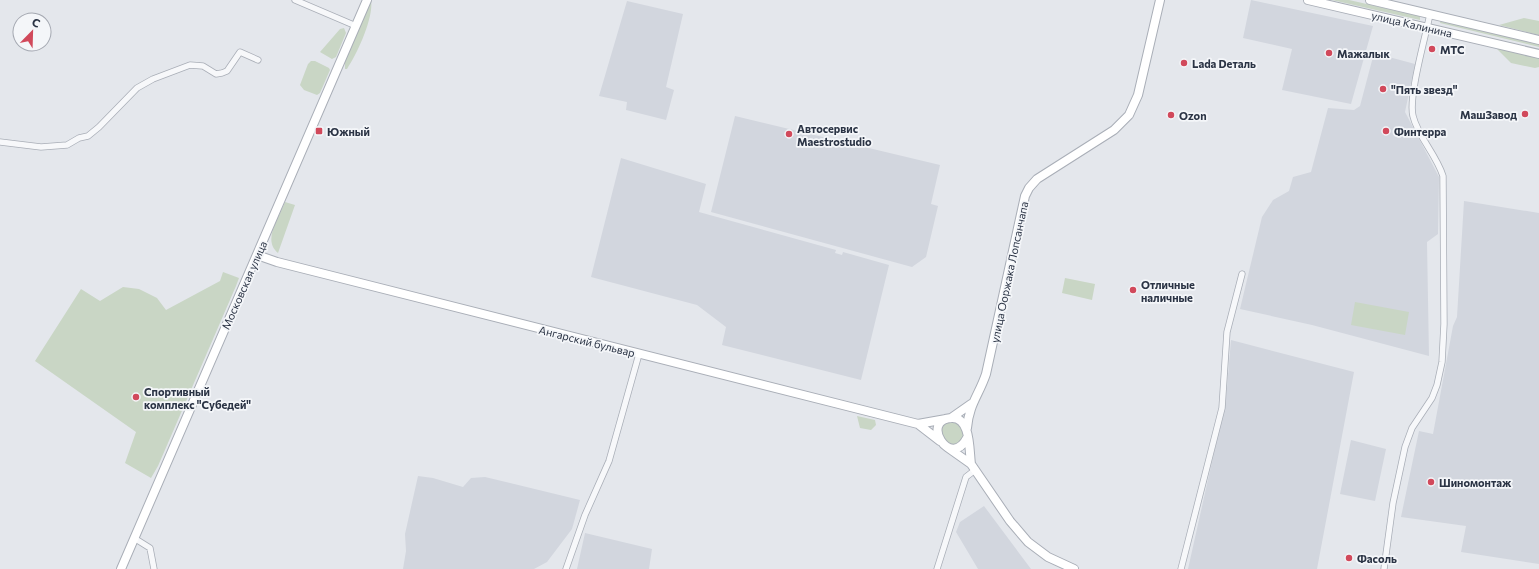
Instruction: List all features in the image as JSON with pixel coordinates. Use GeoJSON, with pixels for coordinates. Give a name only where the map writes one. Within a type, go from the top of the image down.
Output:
{"type":"FeatureCollection","features":[{"type":"Feature","properties":{"kind":"street"},"geometry":{"type":"LineString","coordinates":[[295,0],[356,26]]}},
{"type":"Feature","properties":{"kind":"street","name":"Московская улица"},"geometry":{"type":"LineString","coordinates":[[121,569],[367,0]]}},
{"type":"Feature","properties":{"kind":"street","name":"улица Ооржака Лопсанчапа"},"geometry":{"type":"LineString","coordinates":[[949,419],[971,404],[979,392],[986,374],[1025,196],[1029,188],[1037,180],[1114,130],[1129,115],[1138,95],[1160,0]]}},
{"type":"Feature","properties":{"kind":"street","name":"улица Калинина"},"geometry":{"type":"LineString","coordinates":[[1308,0],[1539,54]]}},
{"type":"Feature","properties":{"kind":"street","name":"улица Калинина"},"geometry":{"type":"LineString","coordinates":[[1370,0],[1539,40]]}},
{"type":"Feature","properties":{"kind":"street"},"geometry":{"type":"LineString","coordinates":[[1384,569],[1394,503],[1405,447],[1412,428],[1432,398],[1437,385],[1442,362],[1444,292],[1443,176],[1433,153],[1412,114],[1415,84],[1430,14]]}},
{"type":"Feature","properties":{"kind":"street"},"geometry":{"type":"LineString","coordinates":[[0,142],[41,147],[67,145],[78,138],[88,136],[99,127],[137,88],[153,79],[190,64],[202,66],[216,74],[222,73],[227,71],[240,52],[258,60]]}},
{"type":"Feature","properties":{"kind":"street","name":"Ангарский бульвар"},"geometry":{"type":"LineString","coordinates":[[257,255],[277,262],[918,424],[949,419]]}},
{"type":"Feature","properties":{"kind":"street"},"geometry":{"type":"LineString","coordinates":[[1181,569],[1222,408],[1227,332],[1242,274]]}},
{"type":"Feature","properties":{"kind":"street"},"geometry":{"type":"LineString","coordinates":[[566,569],[585,515],[609,461],[639,354]]}},
{"type":"Feature","properties":{"kind":"street","name":"улица Ооржака Лопсанчапа"},"geometry":{"type":"LineString","coordinates":[[967,428],[971,404]]}},
{"type":"Feature","properties":{"kind":"street"},"geometry":{"type":"LineString","coordinates":[[937,569],[966,477],[973,467],[967,438],[967,428],[961,420],[949,419],[939,426],[938,436],[940,441],[973,467],[1021,534],[1048,557],[1074,569]]}},
{"type":"Feature","properties":{"kind":"street","name":"Ангарский бульвар"},"geometry":{"type":"LineString","coordinates":[[918,424],[940,441]]}},
{"type":"Feature","properties":{"kind":"street"},"geometry":{"type":"LineString","coordinates":[[947,447],[957,448],[965,442],[967,438]]}},
{"type":"Feature","properties":{"kind":"street"},"geometry":{"type":"LineString","coordinates":[[134,538],[150,548],[154,569]]}},
{"type":"Feature","properties":{"kind":"shaded area","name":"Мажалык"},"geometry":{"type":"Polygon","coordinates":[[[1251,0],[1373,26],[1351,104],[1282,90],[1292,49],[1243,38],[1251,0]]]}},
{"type":"Feature","properties":{"kind":"shaded area"},"geometry":{"type":"Polygon","coordinates":[[[627,1],[683,14],[666,87],[674,90],[666,120],[626,110],[627,102],[599,96],[627,1]]]}},
{"type":"Feature","properties":{"kind":"shaded area"},"geometry":{"type":"Polygon","coordinates":[[[1374,53],[1415,64],[1405,112],[1439,177],[1438,234],[1427,242],[1429,356],[1312,325],[1240,309],[1262,217],[1273,200],[1289,191],[1293,177],[1311,172],[1328,108],[1354,110],[1360,106],[1374,53]]]}},
{"type":"Feature","properties":{"kind":"shaded area"},"geometry":{"type":"Polygon","coordinates":[[[735,116],[940,165],[931,204],[938,206],[926,257],[912,267],[711,212],[735,116]]]}},
{"type":"Feature","properties":{"kind":"shaded area"},"geometry":{"type":"Polygon","coordinates":[[[621,158],[706,184],[699,212],[836,250],[835,253],[842,255],[843,252],[889,265],[861,380],[722,345],[726,327],[697,305],[591,277],[621,158]]]}},
{"type":"Feature","properties":{"kind":"shaded area"},"geometry":{"type":"Polygon","coordinates":[[[1464,201],[1539,213],[1539,564],[1461,552],[1466,526],[1401,517],[1419,431],[1433,434],[1453,326],[1457,317],[1464,201]]]}},
{"type":"Feature","properties":{"kind":"shaded area"},"geometry":{"type":"Polygon","coordinates":[[[1231,340],[1354,372],[1317,569],[1188,569],[1226,399],[1231,340]]]}},
{"type":"Feature","properties":{"kind":"shaded area"},"geometry":{"type":"Polygon","coordinates":[[[1351,440],[1386,449],[1375,501],[1340,494],[1351,440]]]}},
{"type":"Feature","properties":{"kind":"shaded area"},"geometry":{"type":"Polygon","coordinates":[[[418,476],[433,478],[463,487],[471,478],[485,477],[580,500],[572,529],[547,562],[534,569],[403,569],[406,551],[405,534],[418,476]]]}},
{"type":"Feature","properties":{"kind":"shaded area"},"geometry":{"type":"Polygon","coordinates":[[[984,506],[1031,569],[978,569],[956,532],[960,522],[984,506]]]}},
{"type":"Feature","properties":{"kind":"shaded area"},"geometry":{"type":"Polygon","coordinates":[[[585,533],[652,549],[649,569],[577,569],[585,533]]]}},
{"type":"Feature","properties":{"kind":"green space"},"geometry":{"type":"Polygon","coordinates":[[[371,0],[370,16],[364,36],[347,69],[345,69],[345,61],[371,0]]]}},
{"type":"Feature","properties":{"kind":"green space"},"geometry":{"type":"Polygon","coordinates":[[[1332,0],[1349,0],[1420,16],[1420,20],[1332,0]]]}},
{"type":"Feature","properties":{"kind":"green space"},"geometry":{"type":"Polygon","coordinates":[[[1524,18],[1539,21],[1539,35],[1499,25],[1524,18]]]}},
{"type":"Feature","properties":{"kind":"green space"},"geometry":{"type":"Polygon","coordinates":[[[1441,19],[1539,43],[1539,47],[1440,23],[1441,19]]]}},
{"type":"Feature","properties":{"kind":"green space"},"geometry":{"type":"Polygon","coordinates":[[[344,28],[346,33],[336,57],[332,59],[320,52],[340,29],[344,28]]]}},
{"type":"Feature","properties":{"kind":"green space"},"geometry":{"type":"Polygon","coordinates":[[[1493,45],[1539,56],[1539,67],[1535,68],[1511,63],[1493,45]]]}},
{"type":"Feature","properties":{"kind":"green space"},"geometry":{"type":"Polygon","coordinates":[[[311,61],[315,61],[329,68],[330,70],[320,93],[317,95],[304,90],[300,85],[308,64],[311,61]]]}},
{"type":"Feature","properties":{"kind":"green space"},"geometry":{"type":"Polygon","coordinates":[[[285,202],[295,205],[278,253],[273,248],[272,235],[273,229],[285,202]]]}},
{"type":"Feature","properties":{"kind":"green space","name":"Спортивный комплекс \"Субедей\""},"geometry":{"type":"Polygon","coordinates":[[[223,272],[239,278],[158,466],[151,478],[125,463],[136,432],[35,361],[81,289],[100,301],[123,287],[139,289],[157,298],[166,310],[220,281],[223,272]]]}},
{"type":"Feature","properties":{"kind":"green space"},"geometry":{"type":"Polygon","coordinates":[[[1065,278],[1095,284],[1092,300],[1062,293],[1065,278]]]}},
{"type":"Feature","properties":{"kind":"green space"},"geometry":{"type":"Polygon","coordinates":[[[1355,302],[1409,312],[1405,335],[1351,325],[1355,302]]]}},
{"type":"Feature","properties":{"kind":"green space"},"geometry":{"type":"Polygon","coordinates":[[[857,416],[875,420],[876,425],[871,430],[860,428],[857,416]]]}},
{"type":"Feature","properties":{"kind":"green space"},"geometry":{"type":"Polygon","coordinates":[[[957,421],[965,435],[957,444],[946,444],[941,429],[945,423],[957,421]]]}},
{"type":"Feature","properties":{"kind":"place","name":"МТС"},"geometry":{"type":"Point","coordinates":[1432,49]}},
{"type":"Feature","properties":{"kind":"place","name":"Мажалык"},"geometry":{"type":"Point","coordinates":[1329,53]}},
{"type":"Feature","properties":{"kind":"place","name":"Lada Dеталь"},"geometry":{"type":"Point","coordinates":[1184,63]}},
{"type":"Feature","properties":{"kind":"place","name":"\"Пять звезд\""},"geometry":{"type":"Point","coordinates":[1383,89]}},
{"type":"Feature","properties":{"kind":"place","name":"МашЗавод"},"geometry":{"type":"Point","coordinates":[1525,114]}},
{"type":"Feature","properties":{"kind":"place","name":"Ozon"},"geometry":{"type":"Point","coordinates":[1171,115]}},
{"type":"Feature","properties":{"kind":"place","name":"Южный"},"geometry":{"type":"Point","coordinates":[319,131]}},
{"type":"Feature","properties":{"kind":"place","name":"Финтерра"},"geometry":{"type":"Point","coordinates":[1386,131]}},
{"type":"Feature","properties":{"kind":"place","name":"Автосервис Maestrostudio"},"geometry":{"type":"Point","coordinates":[789,134]}},
{"type":"Feature","properties":{"kind":"place","name":"Отличные наличные"},"geometry":{"type":"Point","coordinates":[1133,290]}},
{"type":"Feature","properties":{"kind":"place","name":"Спортивный комплекс \"Субедей\""},"geometry":{"type":"Point","coordinates":[136,397]}},
{"type":"Feature","properties":{"kind":"place","name":"Шиномонтаж"},"geometry":{"type":"Point","coordinates":[1431,482]}},
{"type":"Feature","properties":{"kind":"place","name":"Фасоль"},"geometry":{"type":"Point","coordinates":[1349,558]}}]}
